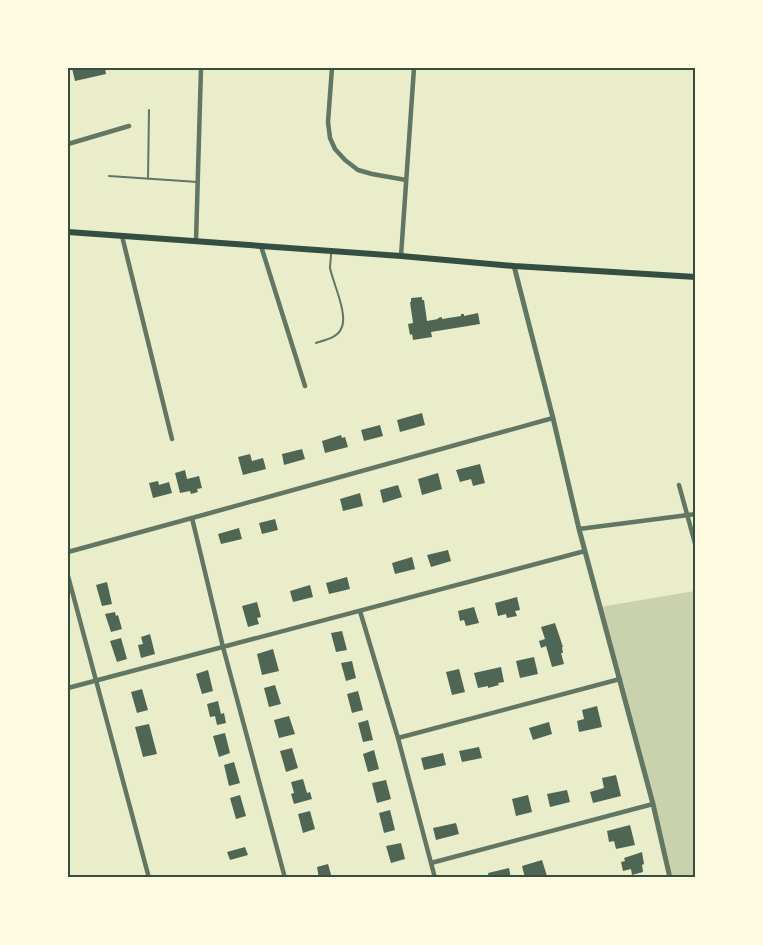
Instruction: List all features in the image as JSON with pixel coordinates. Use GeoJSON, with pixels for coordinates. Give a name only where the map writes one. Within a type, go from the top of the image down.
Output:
{"type":"FeatureCollection","features":[{"type":"Feature","properties":{"kind":"main road"},"geometry":{"type":"LineString","coordinates":[[68,232],[514,266],[696,277]]}},
{"type":"Feature","properties":{"kind":"street"},"geometry":{"type":"LineString","coordinates":[[196,241],[201,68]]}},
{"type":"Feature","properties":{"kind":"street"},"geometry":{"type":"LineString","coordinates":[[332,68],[328,122],[330,138],[335,149],[358,170],[406,180]]}},
{"type":"Feature","properties":{"kind":"street"},"geometry":{"type":"LineString","coordinates":[[401,256],[414,68]]}},
{"type":"Feature","properties":{"kind":"street"},"geometry":{"type":"LineString","coordinates":[[68,144],[129,126]]}},
{"type":"Feature","properties":{"kind":"street"},"geometry":{"type":"LineString","coordinates":[[122,236],[172,439]]}},
{"type":"Feature","properties":{"kind":"street"},"geometry":{"type":"LineString","coordinates":[[261,246],[305,386]]}},
{"type":"Feature","properties":{"kind":"street"},"geometry":{"type":"LineString","coordinates":[[514,266],[579,529],[653,804],[670,878]]}},
{"type":"Feature","properties":{"kind":"street"},"geometry":{"type":"LineString","coordinates":[[68,552],[552,418]]}},
{"type":"Feature","properties":{"kind":"street"},"geometry":{"type":"LineString","coordinates":[[679,485],[696,547]]}},
{"type":"Feature","properties":{"kind":"street"},"geometry":{"type":"LineString","coordinates":[[579,529],[696,514]]}},
{"type":"Feature","properties":{"kind":"street"},"geometry":{"type":"LineString","coordinates":[[192,518],[223,648],[285,878]]}},
{"type":"Feature","properties":{"kind":"street"},"geometry":{"type":"LineString","coordinates":[[68,688],[585,551]]}},
{"type":"Feature","properties":{"kind":"street"},"geometry":{"type":"LineString","coordinates":[[68,576],[149,878]]}},
{"type":"Feature","properties":{"kind":"street"},"geometry":{"type":"LineString","coordinates":[[360,611],[398,738],[435,878]]}},
{"type":"Feature","properties":{"kind":"street"},"geometry":{"type":"LineString","coordinates":[[398,738],[620,679]]}},
{"type":"Feature","properties":{"kind":"street"},"geometry":{"type":"LineString","coordinates":[[431,863],[653,804]]}},
{"type":"Feature","properties":{"kind":"lane"},"geometry":{"type":"LineString","coordinates":[[148,179],[149,110]]}},
{"type":"Feature","properties":{"kind":"lane"},"geometry":{"type":"LineString","coordinates":[[109,176],[198,182]]}},
{"type":"Feature","properties":{"kind":"lane"},"geometry":{"type":"LineString","coordinates":[[316,343],[329,339],[342,329],[343,317],[330,267],[332,251]]}},
{"type":"Feature","properties":{"kind":"green space"},"geometry":{"type":"Polygon","coordinates":[[[695,591],[695,877],[670,877],[600,607],[695,591]]]}},
{"type":"Feature","properties":{"kind":"building"},"geometry":{"type":"Polygon","coordinates":[[[72,68],[105,68],[106,74],[75,81],[72,68]]]}},
{"type":"Feature","properties":{"kind":"building"},"geometry":{"type":"Polygon","coordinates":[[[422,297],[427,321],[478,313],[480,324],[431,332],[432,337],[413,340],[408,324],[413,323],[410,302],[411,298],[422,297]]]}},
{"type":"Feature","properties":{"kind":"building"},"geometry":{"type":"Polygon","coordinates":[[[422,413],[425,425],[400,432],[397,420],[422,413]]]}},
{"type":"Feature","properties":{"kind":"building"},"geometry":{"type":"Polygon","coordinates":[[[380,425],[383,436],[364,441],[361,430],[380,425]]]}},
{"type":"Feature","properties":{"kind":"building"},"geometry":{"type":"Polygon","coordinates":[[[341,435],[342,438],[345,437],[348,447],[325,453],[322,441],[341,435]]]}},
{"type":"Feature","properties":{"kind":"building"},"geometry":{"type":"Polygon","coordinates":[[[302,449],[305,459],[284,465],[282,454],[302,449]]]}},
{"type":"Feature","properties":{"kind":"building"},"geometry":{"type":"Polygon","coordinates":[[[250,454],[252,461],[263,458],[266,469],[243,475],[238,457],[250,454]]]}},
{"type":"Feature","properties":{"kind":"building"},"geometry":{"type":"Polygon","coordinates":[[[480,464],[485,483],[473,486],[471,479],[460,482],[456,470],[480,464]]]}},
{"type":"Feature","properties":{"kind":"building"},"geometry":{"type":"Polygon","coordinates":[[[185,470],[187,479],[199,476],[202,488],[197,489],[198,492],[180,493],[175,473],[185,470]]]}},
{"type":"Feature","properties":{"kind":"building"},"geometry":{"type":"Polygon","coordinates":[[[438,473],[442,489],[422,495],[418,479],[438,473]]]}},
{"type":"Feature","properties":{"kind":"building"},"geometry":{"type":"Polygon","coordinates":[[[158,481],[159,485],[169,482],[172,493],[153,498],[149,483],[158,481]]]}},
{"type":"Feature","properties":{"kind":"building"},"geometry":{"type":"Polygon","coordinates":[[[398,485],[402,497],[383,503],[380,490],[398,485]]]}},
{"type":"Feature","properties":{"kind":"building"},"geometry":{"type":"Polygon","coordinates":[[[360,493],[363,506],[343,511],[340,499],[360,493]]]}},
{"type":"Feature","properties":{"kind":"building"},"geometry":{"type":"Polygon","coordinates":[[[275,519],[278,530],[262,534],[259,523],[275,519]]]}},
{"type":"Feature","properties":{"kind":"building"},"geometry":{"type":"Polygon","coordinates":[[[239,528],[242,539],[221,544],[218,534],[239,528]]]}},
{"type":"Feature","properties":{"kind":"building"},"geometry":{"type":"Polygon","coordinates":[[[448,550],[451,561],[431,567],[427,555],[448,550]]]}},
{"type":"Feature","properties":{"kind":"building"},"geometry":{"type":"Polygon","coordinates":[[[412,557],[415,569],[395,574],[392,563],[412,557]]]}},
{"type":"Feature","properties":{"kind":"building"},"geometry":{"type":"Polygon","coordinates":[[[347,577],[350,589],[329,594],[326,583],[347,577]]]}},
{"type":"Feature","properties":{"kind":"building"},"geometry":{"type":"Polygon","coordinates":[[[107,582],[112,604],[102,606],[96,585],[107,582]]]}},
{"type":"Feature","properties":{"kind":"building"},"geometry":{"type":"Polygon","coordinates":[[[310,585],[313,597],[293,602],[290,591],[310,585]]]}},
{"type":"Feature","properties":{"kind":"building"},"geometry":{"type":"Polygon","coordinates":[[[517,597],[520,610],[515,611],[517,616],[507,618],[506,614],[498,616],[495,603],[517,597]]]}},
{"type":"Feature","properties":{"kind":"building"},"geometry":{"type":"Polygon","coordinates":[[[257,602],[261,617],[257,618],[259,624],[248,627],[242,606],[257,602]]]}},
{"type":"Feature","properties":{"kind":"building"},"geometry":{"type":"Polygon","coordinates":[[[474,607],[479,623],[466,626],[464,620],[460,621],[458,611],[474,607]]]}},
{"type":"Feature","properties":{"kind":"building"},"geometry":{"type":"Polygon","coordinates":[[[115,612],[122,629],[111,632],[105,614],[115,612]]]}},
{"type":"Feature","properties":{"kind":"building"},"geometry":{"type":"Polygon","coordinates":[[[555,623],[563,647],[563,653],[561,653],[564,664],[552,667],[546,646],[541,648],[539,641],[545,639],[541,627],[555,623]]]}},
{"type":"Feature","properties":{"kind":"building"},"geometry":{"type":"Polygon","coordinates":[[[342,631],[347,650],[336,652],[331,633],[342,631]]]}},
{"type":"Feature","properties":{"kind":"building"},"geometry":{"type":"Polygon","coordinates":[[[150,634],[155,654],[141,658],[138,645],[143,644],[141,637],[150,634]]]}},
{"type":"Feature","properties":{"kind":"building"},"geometry":{"type":"Polygon","coordinates":[[[121,638],[127,659],[117,662],[110,641],[121,638]]]}},
{"type":"Feature","properties":{"kind":"building"},"geometry":{"type":"Polygon","coordinates":[[[273,649],[279,671],[262,675],[257,654],[273,649]]]}},
{"type":"Feature","properties":{"kind":"building"},"geometry":{"type":"Polygon","coordinates":[[[534,657],[538,674],[520,678],[516,661],[534,657]]]}},
{"type":"Feature","properties":{"kind":"building"},"geometry":{"type":"Polygon","coordinates":[[[352,661],[356,678],[346,681],[341,663],[352,661]]]}},
{"type":"Feature","properties":{"kind":"building"},"geometry":{"type":"Polygon","coordinates":[[[501,667],[504,682],[488,688],[488,686],[478,688],[474,673],[501,667]]]}},
{"type":"Feature","properties":{"kind":"building"},"geometry":{"type":"Polygon","coordinates":[[[459,669],[465,692],[452,695],[446,672],[459,669]]]}},
{"type":"Feature","properties":{"kind":"building"},"geometry":{"type":"Polygon","coordinates":[[[208,670],[213,691],[202,694],[196,674],[208,670]]]}},
{"type":"Feature","properties":{"kind":"building"},"geometry":{"type":"Polygon","coordinates":[[[275,685],[281,704],[269,707],[264,688],[275,685]]]}},
{"type":"Feature","properties":{"kind":"building"},"geometry":{"type":"Polygon","coordinates":[[[142,689],[148,710],[137,713],[131,692],[142,689]]]}},
{"type":"Feature","properties":{"kind":"building"},"geometry":{"type":"Polygon","coordinates":[[[358,691],[363,710],[352,713],[347,694],[358,691]]]}},
{"type":"Feature","properties":{"kind":"building"},"geometry":{"type":"Polygon","coordinates":[[[218,701],[226,723],[217,725],[215,716],[210,717],[207,704],[218,701]]]}},
{"type":"Feature","properties":{"kind":"building"},"geometry":{"type":"Polygon","coordinates":[[[597,706],[602,727],[579,732],[577,721],[584,719],[582,710],[597,706]]]}},
{"type":"Feature","properties":{"kind":"building"},"geometry":{"type":"Polygon","coordinates":[[[289,716],[295,734],[279,738],[274,720],[289,716]]]}},
{"type":"Feature","properties":{"kind":"building"},"geometry":{"type":"Polygon","coordinates":[[[368,720],[373,740],[363,742],[358,723],[368,720]]]}},
{"type":"Feature","properties":{"kind":"building"},"geometry":{"type":"Polygon","coordinates":[[[549,722],[552,734],[533,740],[529,728],[549,722]]]}},
{"type":"Feature","properties":{"kind":"building"},"geometry":{"type":"Polygon","coordinates":[[[149,724],[157,754],[143,757],[135,727],[149,724]]]}},
{"type":"Feature","properties":{"kind":"building"},"geometry":{"type":"Polygon","coordinates":[[[225,733],[230,753],[219,757],[213,736],[225,733]]]}},
{"type":"Feature","properties":{"kind":"building"},"geometry":{"type":"Polygon","coordinates":[[[479,747],[482,758],[462,762],[459,751],[479,747]]]}},
{"type":"Feature","properties":{"kind":"building"},"geometry":{"type":"Polygon","coordinates":[[[292,748],[298,768],[286,772],[280,751],[292,748]]]}},
{"type":"Feature","properties":{"kind":"building"},"geometry":{"type":"Polygon","coordinates":[[[374,750],[379,769],[368,772],[363,754],[374,750]]]}},
{"type":"Feature","properties":{"kind":"building"},"geometry":{"type":"Polygon","coordinates":[[[443,753],[446,765],[424,770],[421,758],[443,753]]]}},
{"type":"Feature","properties":{"kind":"building"},"geometry":{"type":"Polygon","coordinates":[[[234,762],[240,783],[229,786],[224,765],[234,762]]]}},
{"type":"Feature","properties":{"kind":"building"},"geometry":{"type":"Polygon","coordinates":[[[616,775],[621,796],[593,803],[590,792],[604,788],[602,778],[616,775]]]}},
{"type":"Feature","properties":{"kind":"building"},"geometry":{"type":"Polygon","coordinates":[[[303,779],[307,793],[310,792],[312,799],[294,804],[291,782],[303,779]]]}},
{"type":"Feature","properties":{"kind":"building"},"geometry":{"type":"Polygon","coordinates":[[[386,780],[391,799],[377,803],[372,783],[386,780]]]}},
{"type":"Feature","properties":{"kind":"building"},"geometry":{"type":"Polygon","coordinates":[[[567,790],[570,802],[550,807],[547,794],[567,790]]]}},
{"type":"Feature","properties":{"kind":"building"},"geometry":{"type":"Polygon","coordinates":[[[240,795],[246,816],[236,819],[230,798],[240,795]]]}},
{"type":"Feature","properties":{"kind":"building"},"geometry":{"type":"Polygon","coordinates":[[[528,795],[532,812],[516,816],[512,799],[528,795]]]}},
{"type":"Feature","properties":{"kind":"building"},"geometry":{"type":"Polygon","coordinates":[[[390,810],[395,830],[384,833],[379,813],[390,810]]]}},
{"type":"Feature","properties":{"kind":"building"},"geometry":{"type":"Polygon","coordinates":[[[310,811],[315,829],[303,833],[298,814],[310,811]]]}},
{"type":"Feature","properties":{"kind":"building"},"geometry":{"type":"Polygon","coordinates":[[[456,823],[459,834],[436,840],[433,828],[456,823]]]}},
{"type":"Feature","properties":{"kind":"building"},"geometry":{"type":"Polygon","coordinates":[[[630,825],[635,845],[616,849],[614,841],[609,842],[607,831],[630,825]]]}},
{"type":"Feature","properties":{"kind":"building"},"geometry":{"type":"Polygon","coordinates":[[[401,843],[405,859],[391,863],[386,846],[401,843]]]}},
{"type":"Feature","properties":{"kind":"building"},"geometry":{"type":"Polygon","coordinates":[[[245,847],[248,855],[230,860],[227,852],[245,847]]]}},
{"type":"Feature","properties":{"kind":"building"},"geometry":{"type":"Polygon","coordinates":[[[642,852],[643,872],[632,875],[631,869],[623,871],[621,862],[625,861],[624,858],[642,852]]]}},
{"type":"Feature","properties":{"kind":"building"},"geometry":{"type":"Polygon","coordinates":[[[542,860],[547,876],[525,878],[522,866],[542,860]]]}},
{"type":"Feature","properties":{"kind":"building"},"geometry":{"type":"Polygon","coordinates":[[[328,864],[332,878],[319,878],[317,867],[328,864]]]}},
{"type":"Feature","properties":{"kind":"building"},"geometry":{"type":"Polygon","coordinates":[[[509,868],[511,878],[489,878],[488,873],[509,868]]]}}]}
